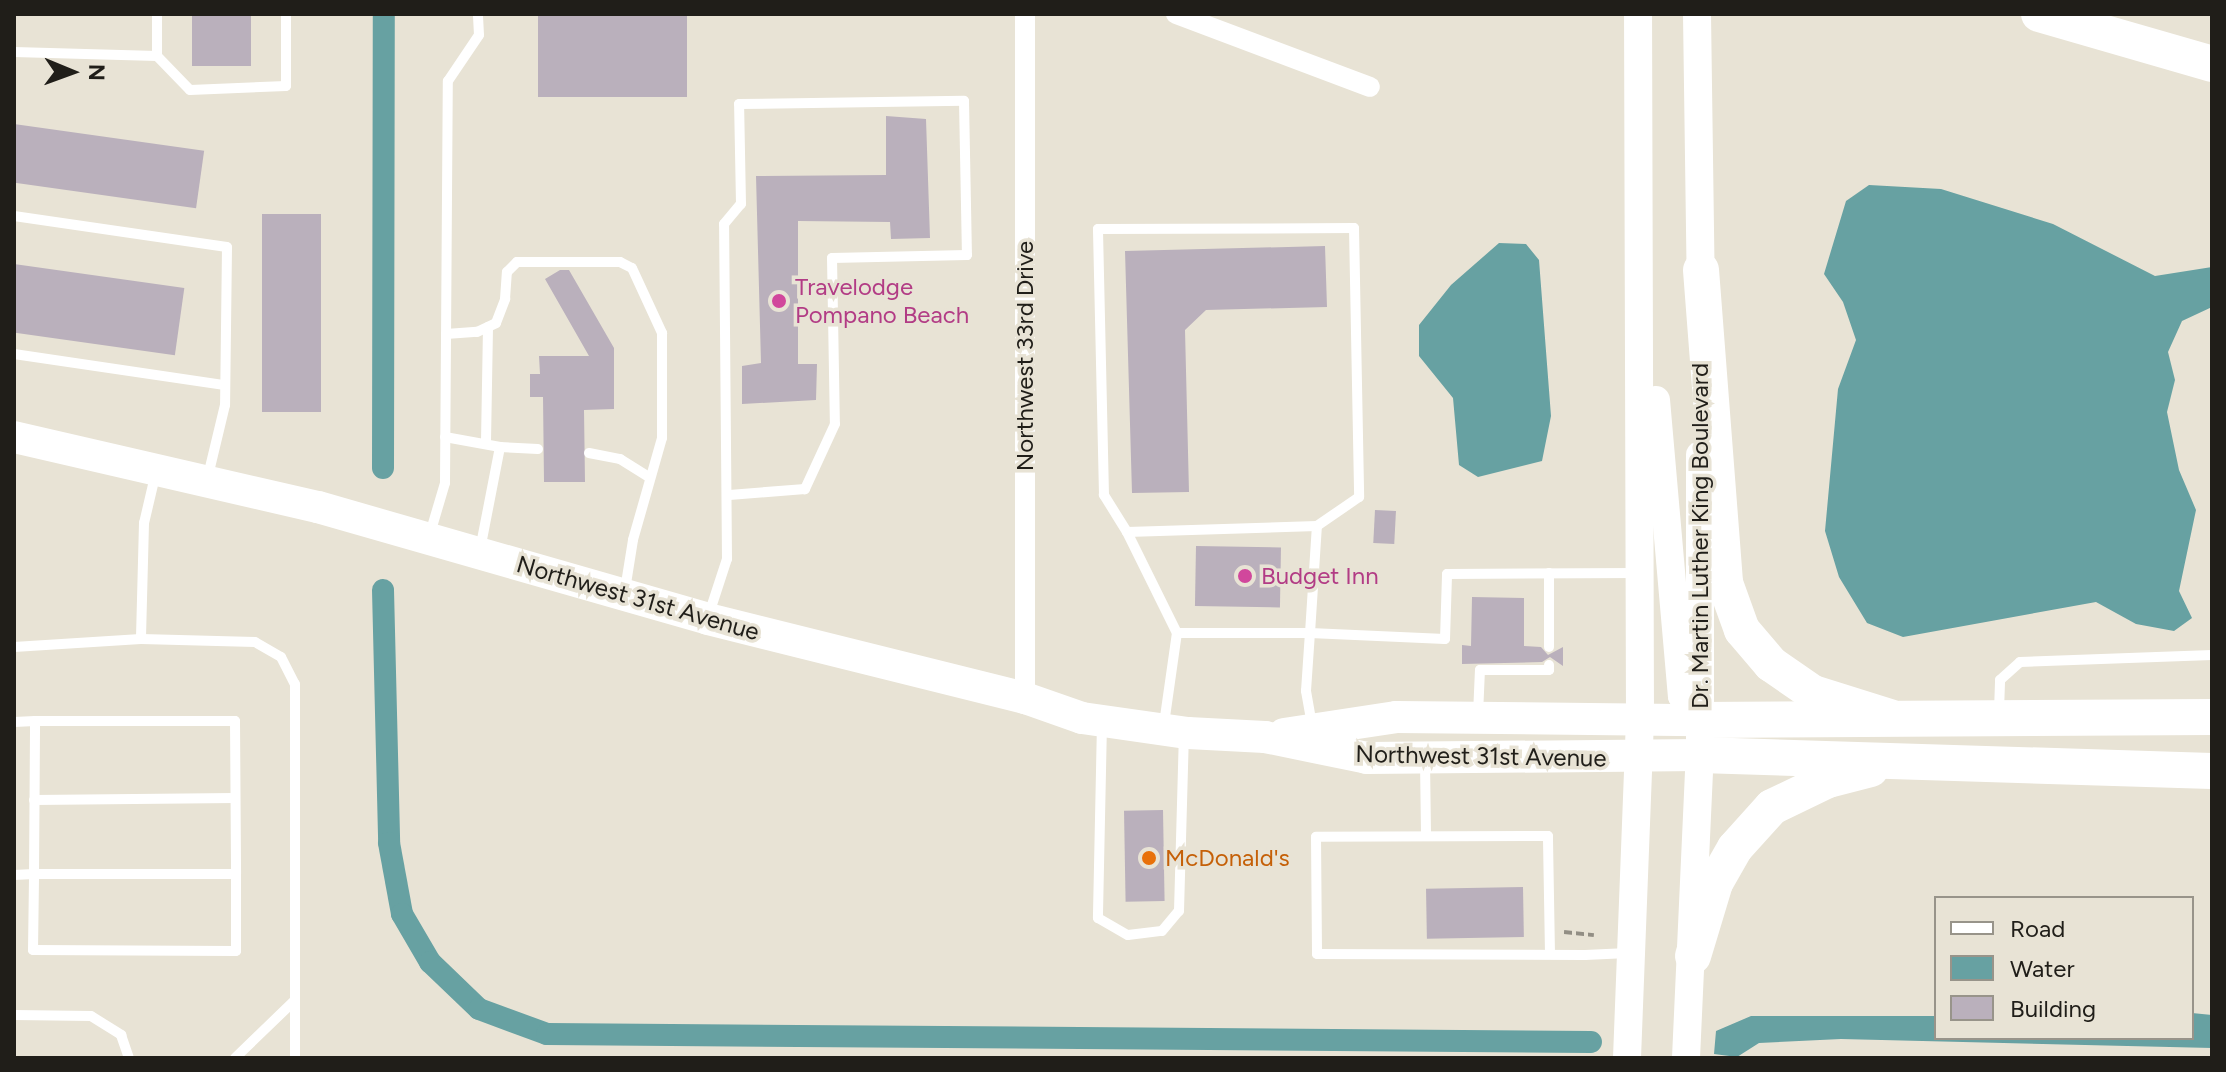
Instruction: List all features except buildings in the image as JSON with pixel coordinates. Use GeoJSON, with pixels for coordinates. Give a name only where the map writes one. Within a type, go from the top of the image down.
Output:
{"type":"FeatureCollection","features":[{"type":"Feature","properties":{"kind":"highway"},"geometry":{"type":"LineString","coordinates":[[2039,14],[2212,64]]}},
{"type":"Feature","properties":{"kind":"highway"},"geometry":{"type":"LineString","coordinates":[[1701,270],[1725,583],[1742,630],[1771,664],[1813,693],[1890,717]]}},
{"type":"Feature","properties":{"kind":"highway"},"geometry":{"type":"LineString","coordinates":[[1700,738],[1890,717],[2212,717]]}},
{"type":"Feature","properties":{"kind":"highway"},"geometry":{"type":"LineString","coordinates":[[1700,738],[1911,758],[2212,771]]}},
{"type":"Feature","properties":{"kind":"highway"},"geometry":{"type":"LineString","coordinates":[[1693,956],[1715,883],[1735,848],[1772,807],[1828,780],[1911,758]]}},
{"type":"Feature","properties":{"kind":"main road"},"geometry":{"type":"LineString","coordinates":[[1627,1058],[1640,718],[1638,14]]}},
{"type":"Feature","properties":{"kind":"main road","name":"Dr. Martin Luther King Boulevard"},"geometry":{"type":"LineString","coordinates":[[1686,1058],[1693,956],[1700,738],[1701,270],[1697,14]]}},
{"type":"Feature","properties":{"kind":"main road"},"geometry":{"type":"LineString","coordinates":[[1639,338],[1655,382],[1682,696],[1700,738]]}},
{"type":"Feature","properties":{"kind":"main road","name":"Northwest 31st Avenue"},"geometry":{"type":"LineString","coordinates":[[14,437],[428,538],[708,619],[1025,698],[1102,721],[1173,731],[1265,737],[1367,758],[1638,758],[1700,738]]}},
{"type":"Feature","properties":{"kind":"main road","name":"Northwest 31st Avenue"},"geometry":{"type":"LineString","coordinates":[[1265,737],[1396,717],[1478,717],[1640,718],[1700,738]]}},
{"type":"Feature","properties":{"kind":"street","name":"Northwest 33rd Drive"},"geometry":{"type":"LineString","coordinates":[[1025,14],[1025,698]]}},
{"type":"Feature","properties":{"kind":"street"},"geometry":{"type":"LineString","coordinates":[[1176,14],[1370,87]]}},
{"type":"Feature","properties":{"kind":"lane"},"geometry":{"type":"LineString","coordinates":[[157,14],[157,56],[190,90],[286,86],[286,14]]}},
{"type":"Feature","properties":{"kind":"lane"},"geometry":{"type":"LineString","coordinates":[[428,538],[445,483],[448,81],[479,35],[478,14]]}},
{"type":"Feature","properties":{"kind":"lane"},"geometry":{"type":"LineString","coordinates":[[14,52],[157,56]]}},
{"type":"Feature","properties":{"kind":"lane"},"geometry":{"type":"LineString","coordinates":[[708,619],[727,559],[729,495],[724,224],[741,204],[739,104],[964,101],[967,255],[832,258],[835,424],[805,489],[729,495]]}},
{"type":"Feature","properties":{"kind":"lane"},"geometry":{"type":"LineString","coordinates":[[14,216],[227,247],[225,385],[207,482]]}},
{"type":"Feature","properties":{"kind":"lane"},"geometry":{"type":"LineString","coordinates":[[1102,721],[1098,918],[1128,935],[1162,931],[1179,911],[1173,731],[1177,633],[1127,532],[1104,495],[1098,229],[1354,228],[1359,497],[1317,526],[1127,532]]}},
{"type":"Feature","properties":{"kind":"lane"},"geometry":{"type":"LineString","coordinates":[[446,334],[496,323],[505,299],[507,272],[517,262],[620,262],[632,268],[662,333],[662,438],[649,477],[624,595]]}},
{"type":"Feature","properties":{"kind":"lane"},"geometry":{"type":"LineString","coordinates":[[486,442],[488,327]]}},
{"type":"Feature","properties":{"kind":"lane"},"geometry":{"type":"LineString","coordinates":[[14,354],[225,385]]}},
{"type":"Feature","properties":{"kind":"lane"},"geometry":{"type":"LineString","coordinates":[[445,437],[486,442],[500,447],[538,449]]}},
{"type":"Feature","properties":{"kind":"lane"},"geometry":{"type":"LineString","coordinates":[[480,553],[500,447]]}},
{"type":"Feature","properties":{"kind":"lane"},"geometry":{"type":"LineString","coordinates":[[589,453],[620,459],[649,477]]}},
{"type":"Feature","properties":{"kind":"lane"},"geometry":{"type":"LineString","coordinates":[[141,639],[144,523],[156,470]]}},
{"type":"Feature","properties":{"kind":"lane"},"geometry":{"type":"LineString","coordinates":[[1313,729],[1306,691],[1317,526]]}},
{"type":"Feature","properties":{"kind":"lane"},"geometry":{"type":"LineString","coordinates":[[1549,573],[1549,647]]}},
{"type":"Feature","properties":{"kind":"lane"},"geometry":{"type":"LineString","coordinates":[[1177,633],[1310,633],[1445,639],[1447,574],[1640,573]]}},
{"type":"Feature","properties":{"kind":"lane"},"geometry":{"type":"LineString","coordinates":[[14,647],[141,639],[255,642],[271,649],[289,668],[298,718],[295,1058]]}},
{"type":"Feature","properties":{"kind":"lane"},"geometry":{"type":"LineString","coordinates":[[1999,717],[2000,680],[2020,662],[2212,655]]}},
{"type":"Feature","properties":{"kind":"lane"},"geometry":{"type":"LineString","coordinates":[[1478,717],[1480,670],[1549,670],[1549,665]]}},
{"type":"Feature","properties":{"kind":"lane"},"geometry":{"type":"LineString","coordinates":[[14,722],[35,721],[235,721],[236,951],[33,950],[35,721]]}},
{"type":"Feature","properties":{"kind":"lane"},"geometry":{"type":"LineString","coordinates":[[1425,758],[1426,836]]}},
{"type":"Feature","properties":{"kind":"lane"},"geometry":{"type":"LineString","coordinates":[[34,800],[235,798]]}},
{"type":"Feature","properties":{"kind":"lane"},"geometry":{"type":"LineString","coordinates":[[1550,954],[1548,836],[1316,837],[1317,954],[1550,954],[1630,953]]}},
{"type":"Feature","properties":{"kind":"lane"},"geometry":{"type":"LineString","coordinates":[[14,875],[236,874]]}},
{"type":"Feature","properties":{"kind":"lane"},"geometry":{"type":"LineString","coordinates":[[235,1058],[295,1000]]}},
{"type":"Feature","properties":{"kind":"lane"},"geometry":{"type":"LineString","coordinates":[[14,1015],[91,1016],[121,1035],[129,1058]]}},
{"type":"Feature","properties":{"kind":"path"},"geometry":{"type":"LineString","coordinates":[[1562,932],[1594,935]]}},
{"type":"Feature","properties":{"kind":"water"},"geometry":{"type":"Polygon","coordinates":[[[1869,185],[1941,189],[2053,224],[2155,276],[2212,267],[2212,307],[2182,321],[2168,352],[2175,380],[2167,412],[2179,470],[2196,510],[2179,591],[2192,618],[2174,631],[2136,624],[2096,602],[1903,637],[1867,623],[1839,577],[1825,531],[1838,389],[1856,340],[1843,302],[1824,274],[1846,201],[1869,185]]]}},
{"type":"Feature","properties":{"kind":"water"},"geometry":{"type":"Polygon","coordinates":[[[1499,243],[1526,244],[1539,260],[1551,416],[1542,461],[1478,477],[1459,465],[1453,398],[1419,356],[1419,325],[1451,285],[1499,243]]]}},
{"type":"Feature","properties":{"kind":"water"},"geometry":{"type":"Polygon","coordinates":[[[2194,1013],[2212,1015],[2212,1048],[1841,1039],[1759,1043],[1737,1057],[1714,1054],[1716,1031],[1751,1016],[1934,1016],[1934,1040],[2194,1040],[2194,1013]]]}},
{"type":"Feature","properties":{"kind":"waterway"},"geometry":{"type":"LineString","coordinates":[[383,468],[384,14]]}},
{"type":"Feature","properties":{"kind":"waterway"},"geometry":{"type":"LineString","coordinates":[[383,590],[389,843],[402,914],[430,962],[479,1009],[547,1034],[1591,1042]]}},
{"type":"Feature","properties":{"kind":"place","name":"Travelodge Pompano Beach"},"geometry":{"type":"Point","coordinates":[779,301]}},
{"type":"Feature","properties":{"kind":"place","name":"Budget Inn"},"geometry":{"type":"Point","coordinates":[1245,576]}},
{"type":"Feature","properties":{"kind":"place","name":"McDonald's"},"geometry":{"type":"Point","coordinates":[1149,858]}}]}
